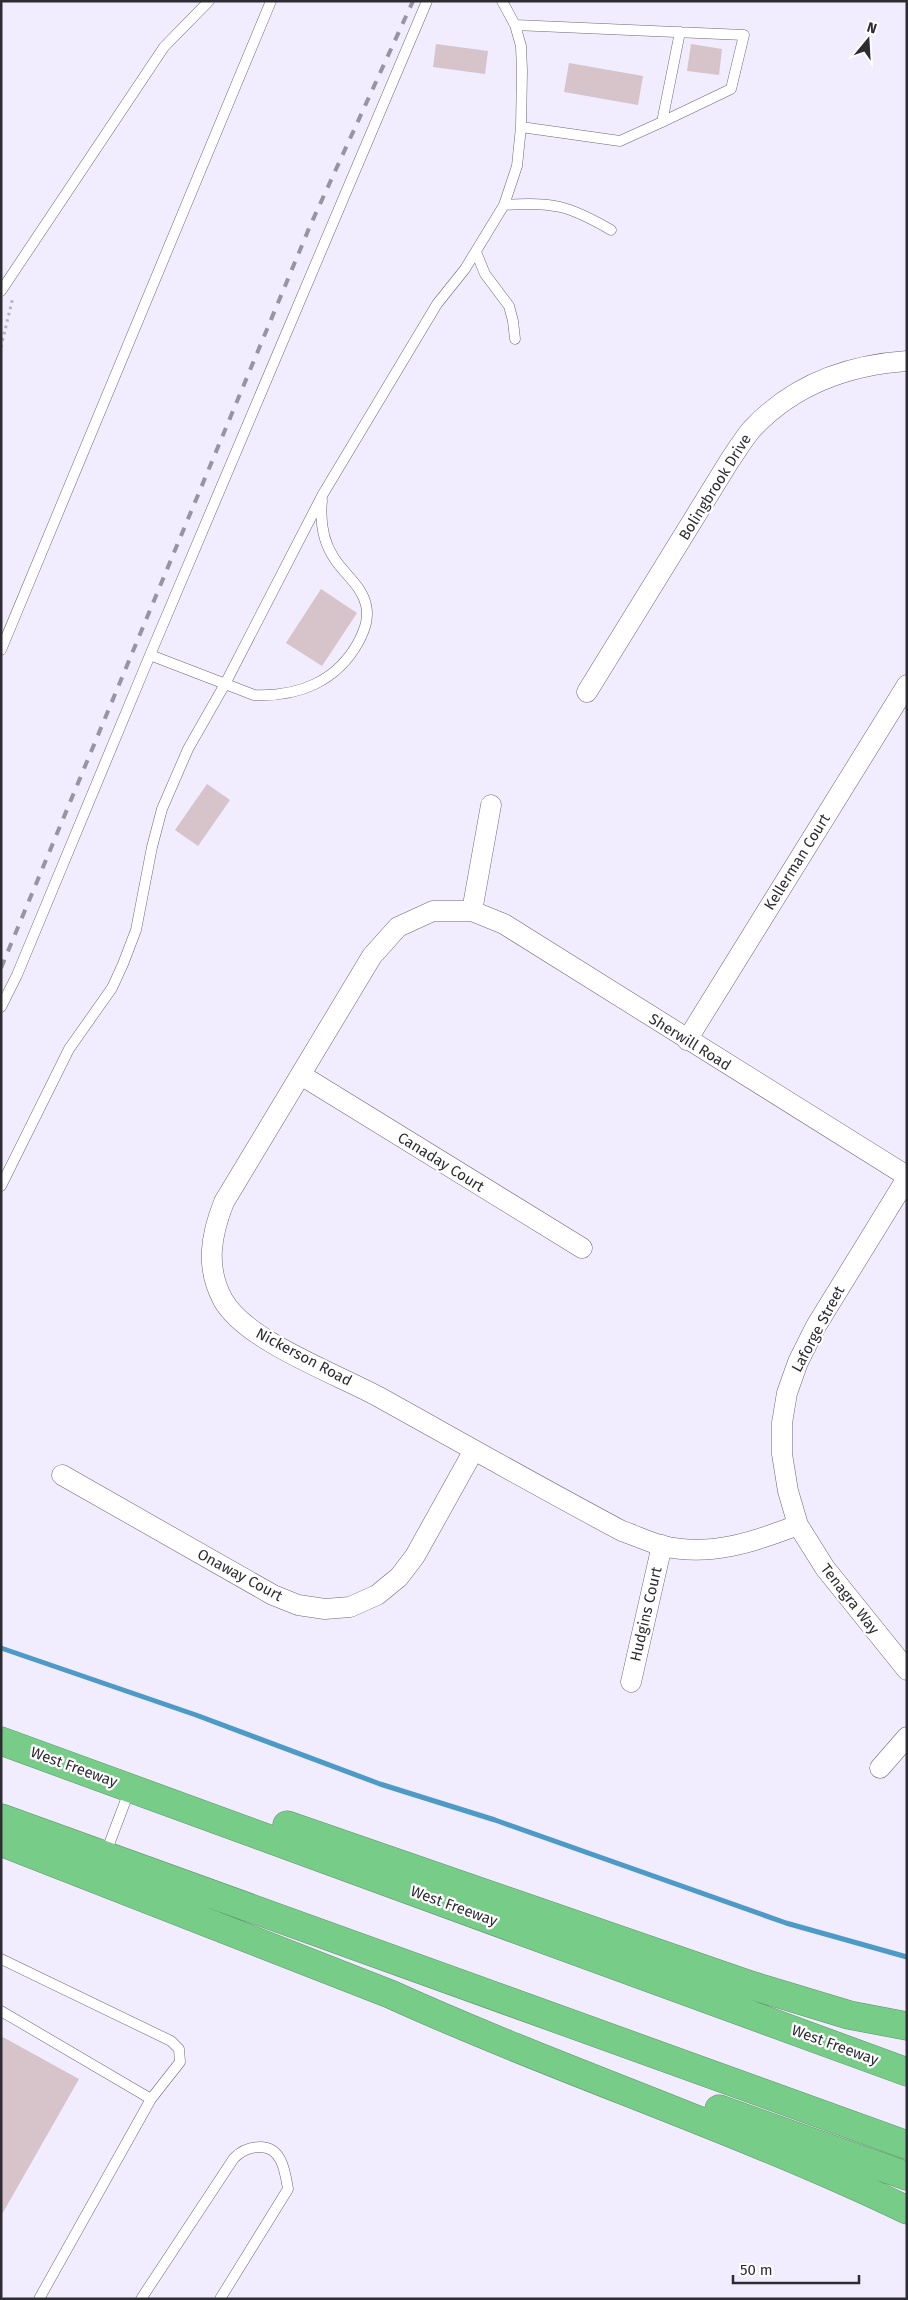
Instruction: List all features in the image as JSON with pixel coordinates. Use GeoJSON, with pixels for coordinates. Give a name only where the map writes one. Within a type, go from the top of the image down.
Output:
{"type":"FeatureCollection","features":[{"type":"Feature","properties":{"kind":"highway","name":"West Freeway"},"geometry":{"type":"LineString","coordinates":[[1,1741],[907,2072]]}},
{"type":"Feature","properties":{"kind":"highway"},"geometry":{"type":"LineString","coordinates":[[130,1788],[247,1812],[750,1985],[849,2015],[907,2026]]}},
{"type":"Feature","properties":{"kind":"highway"},"geometry":{"type":"LineString","coordinates":[[1,1818],[907,2145]]}},
{"type":"Feature","properties":{"kind":"highway"},"geometry":{"type":"LineString","coordinates":[[1,1842],[390,1994],[453,2022],[729,2132],[907,2210]]}},
{"type":"Feature","properties":{"kind":"highway"},"geometry":{"type":"LineString","coordinates":[[390,1994],[464,2017],[907,2176]]}},
{"type":"Feature","properties":{"kind":"street","name":"Bolingbrook Drive"},"geometry":{"type":"LineString","coordinates":[[587,692],[730,460],[752,429],[794,393],[844,370],[907,360]]}},
{"type":"Feature","properties":{"kind":"street","name":"Kellerman Court"},"geometry":{"type":"LineString","coordinates":[[687,1040],[907,685]]}},
{"type":"Feature","properties":{"kind":"street"},"geometry":{"type":"LineString","coordinates":[[472,911],[491,805]]}},
{"type":"Feature","properties":{"kind":"street","name":"Nickerson Road"},"geometry":{"type":"LineString","coordinates":[[472,911],[433,911],[398,927],[372,956],[224,1202],[215,1225],[210,1251],[213,1275],[223,1300],[239,1319],[260,1336],[377,1396],[622,1531],[662,1545],[692,1550],[726,1548],[798,1525]]}},
{"type":"Feature","properties":{"kind":"street","name":"Sherwill Road"},"geometry":{"type":"LineString","coordinates":[[472,911],[504,924],[907,1177]]}},
{"type":"Feature","properties":{"kind":"street","name":"Canaday Court"},"geometry":{"type":"LineString","coordinates":[[301,1075],[582,1248]]}},
{"type":"Feature","properties":{"kind":"street","name":"Laforge Street"},"geometry":{"type":"LineString","coordinates":[[798,1525],[788,1491],[782,1454],[782,1423],[787,1393],[798,1362],[816,1326],[907,1177]]}},
{"type":"Feature","properties":{"kind":"street","name":"Onaway Court"},"geometry":{"type":"LineString","coordinates":[[62,1475],[273,1595],[298,1605],[325,1610],[350,1607],[377,1595],[399,1577],[415,1556],[474,1450]]}},
{"type":"Feature","properties":{"kind":"street","name":"Tenagra Way"},"geometry":{"type":"LineString","coordinates":[[798,1525],[825,1568],[907,1670]]}},
{"type":"Feature","properties":{"kind":"street","name":"Hudgins Court"},"geometry":{"type":"LineString","coordinates":[[630,1682],[662,1545]]}},
{"type":"Feature","properties":{"kind":"street"},"geometry":{"type":"LineString","coordinates":[[880,1768],[907,1737]]}},
{"type":"Feature","properties":{"kind":"lane"},"geometry":{"type":"LineString","coordinates":[[1,291],[164,47],[209,1]]}},
{"type":"Feature","properties":{"kind":"lane"},"geometry":{"type":"LineString","coordinates":[[1,650],[271,1]]}},
{"type":"Feature","properties":{"kind":"lane"},"geometry":{"type":"LineString","coordinates":[[1,1007],[17,975],[150,655],[427,1]]}},
{"type":"Feature","properties":{"kind":"lane"},"geometry":{"type":"LineString","coordinates":[[1,1186],[69,1049],[112,988],[123,964],[136,930],[152,847],[162,809],[188,749],[225,684],[322,494],[437,304],[476,252],[504,205],[517,166],[521,127],[521,46],[515,25],[502,1]]}},
{"type":"Feature","properties":{"kind":"lane"},"geometry":{"type":"LineString","coordinates":[[515,25],[744,35],[731,89],[620,141],[521,127]]}},
{"type":"Feature","properties":{"kind":"lane"},"geometry":{"type":"LineString","coordinates":[[662,122],[680,32]]}},
{"type":"Feature","properties":{"kind":"lane"},"geometry":{"type":"LineString","coordinates":[[504,205],[536,202],[555,204],[586,215],[611,230]]}},
{"type":"Feature","properties":{"kind":"lane"},"geometry":{"type":"LineString","coordinates":[[476,252],[485,274],[508,306],[514,321],[515,339]]}},
{"type":"Feature","properties":{"kind":"lane"},"geometry":{"type":"LineString","coordinates":[[150,655],[254,694],[271,695],[300,690],[322,681],[342,667],[362,636],[367,624],[366,603],[361,592],[334,558],[325,538],[320,519],[322,494]]}},
{"type":"Feature","properties":{"kind":"lane"},"geometry":{"type":"LineString","coordinates":[[104,1856],[130,1788]]}},
{"type":"Feature","properties":{"kind":"lane"},"geometry":{"type":"LineString","coordinates":[[1,1959],[171,2040],[179,2049],[180,2062],[151,2099],[39,2299]]}},
{"type":"Feature","properties":{"kind":"lane"},"geometry":{"type":"LineString","coordinates":[[1,2011],[151,2099]]}},
{"type":"Feature","properties":{"kind":"lane"},"geometry":{"type":"LineString","coordinates":[[141,2299],[234,2158],[241,2151],[256,2147],[268,2147],[277,2154],[284,2168],[288,2190],[220,2299]]}},
{"type":"Feature","properties":{"kind":"building"},"geometry":{"type":"Polygon","coordinates":[[[436,44],[488,51],[485,74],[433,67],[436,44]]]}},
{"type":"Feature","properties":{"kind":"building"},"geometry":{"type":"Polygon","coordinates":[[[691,44],[722,49],[719,75],[687,71],[691,44]]]}},
{"type":"Feature","properties":{"kind":"building"},"geometry":{"type":"Polygon","coordinates":[[[569,63],[643,76],[638,105],[564,92],[569,63]]]}},
{"type":"Feature","properties":{"kind":"building"},"geometry":{"type":"Polygon","coordinates":[[[321,589],[357,613],[322,666],[286,643],[321,589]]]}},
{"type":"Feature","properties":{"kind":"building"},"geometry":{"type":"Polygon","coordinates":[[[207,784],[230,800],[198,846],[175,830],[207,784]]]}},
{"type":"Feature","properties":{"kind":"building"},"geometry":{"type":"Polygon","coordinates":[[[1,2036],[79,2079],[1,2216],[1,2036]]]}},
{"type":"Feature","properties":{"kind":"waterway"},"geometry":{"type":"LineString","coordinates":[[1,1648],[196,1715],[380,1784],[495,1820],[786,1923],[907,1957]]}},
{"type":"Feature","properties":{"kind":"railway"},"geometry":{"type":"LineString","coordinates":[[1,968],[310,226],[413,1]]}}]}
